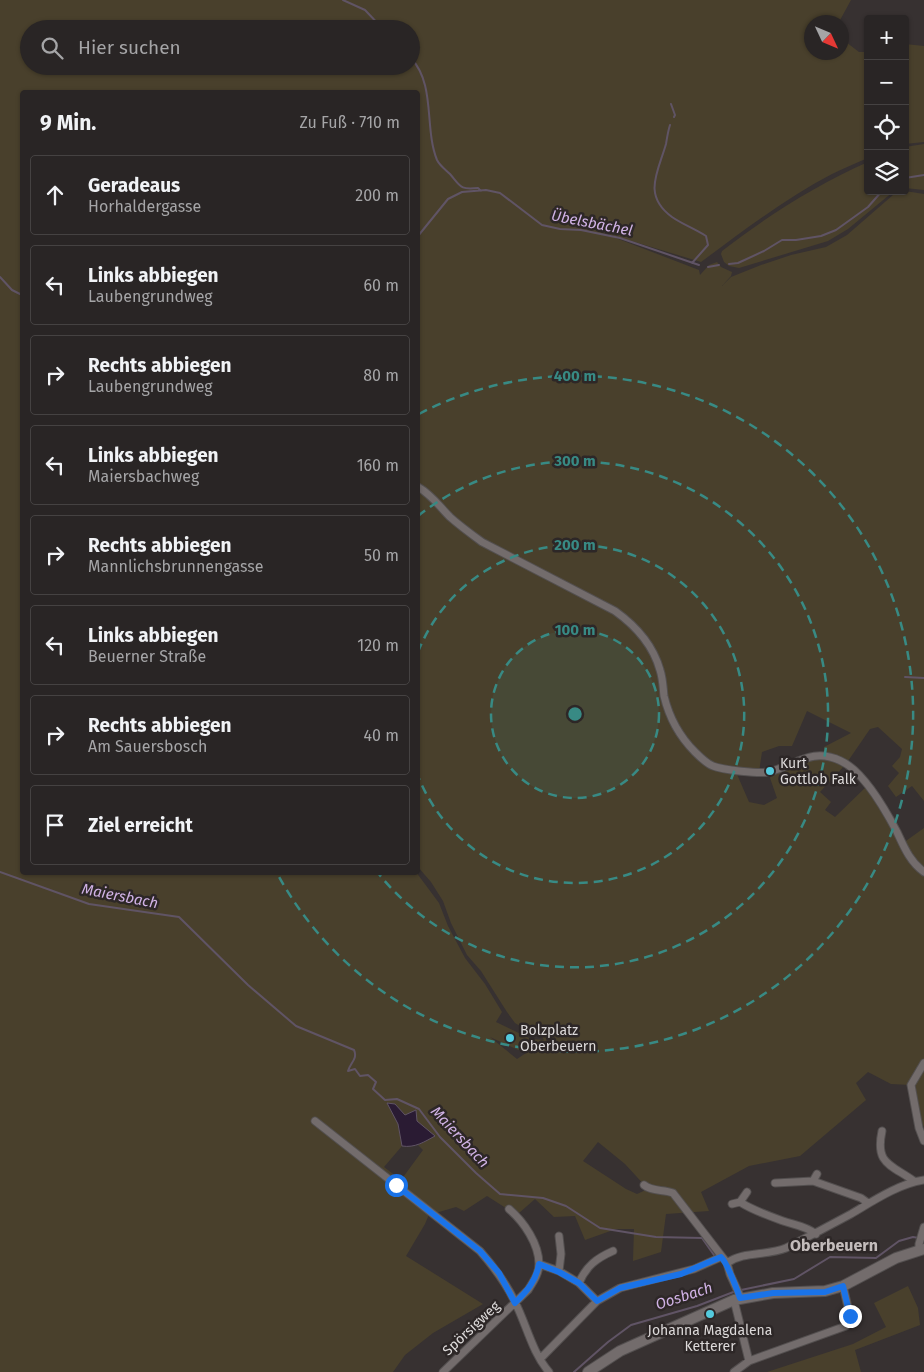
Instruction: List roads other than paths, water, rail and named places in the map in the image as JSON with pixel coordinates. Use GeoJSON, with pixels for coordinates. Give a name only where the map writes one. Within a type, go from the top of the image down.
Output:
{"type":"FeatureCollection","features":[{"type":"Feature","properties":{"kind":"main road"},"geometry":{"type":"LineString","coordinates":[[588,1372],[620,1351],[737,1294],[825,1292],[843,1286],[896,1258],[921,1248]]}},
{"type":"Feature","properties":{"kind":"street"},"geometry":{"type":"LineString","coordinates":[[420,489],[433,497],[449,516],[482,542],[615,611],[630,622],[647,642],[657,662],[667,706],[679,732],[695,752],[712,766],[763,773],[810,756],[829,757],[840,761],[851,767],[864,780],[889,818],[909,857],[924,872]]}},
{"type":"Feature","properties":{"kind":"street"},"geometry":{"type":"LineString","coordinates":[[924,1063],[911,1085],[919,1128],[924,1141]]}},
{"type":"Feature","properties":{"kind":"street"},"geometry":{"type":"LineString","coordinates":[[315,1121],[480,1251],[499,1273],[515,1303],[540,1359],[549,1372]]}},
{"type":"Feature","properties":{"kind":"street"},"geometry":{"type":"LineString","coordinates":[[882,1131],[879,1151],[885,1162],[914,1182]]}},
{"type":"Feature","properties":{"kind":"street"},"geometry":{"type":"LineString","coordinates":[[813,1181],[817,1174]]}},
{"type":"Feature","properties":{"kind":"street"},"geometry":{"type":"LineString","coordinates":[[540,1359],[597,1301],[620,1288],[681,1274],[735,1257],[774,1253],[816,1234],[868,1203],[914,1182],[924,1180]]}},
{"type":"Feature","properties":{"kind":"street"},"geometry":{"type":"LineString","coordinates":[[775,1183],[813,1181],[861,1198],[868,1203]]}},
{"type":"Feature","properties":{"kind":"street"},"geometry":{"type":"LineString","coordinates":[[644,1185],[648,1189],[673,1193],[724,1260],[737,1294],[749,1361]]}},
{"type":"Feature","properties":{"kind":"street"},"geometry":{"type":"LineString","coordinates":[[732,1204],[740,1202],[747,1192]]}},
{"type":"Feature","properties":{"kind":"street"},"geometry":{"type":"LineString","coordinates":[[740,1202],[774,1218],[809,1229],[816,1234]]}},
{"type":"Feature","properties":{"kind":"street"},"geometry":{"type":"LineString","coordinates":[[508,1209],[526,1228],[535,1244],[539,1264],[579,1283],[597,1301]]}},
{"type":"Feature","properties":{"kind":"street"},"geometry":{"type":"LineString","coordinates":[[921,1248],[924,1227]]}},
{"type":"Feature","properties":{"kind":"street"},"geometry":{"type":"LineString","coordinates":[[559,1236],[562,1254],[559,1272]]}},
{"type":"Feature","properties":{"kind":"street"},"geometry":{"type":"LineString","coordinates":[[579,1283],[584,1272],[598,1258],[613,1251]]}},
{"type":"Feature","properties":{"kind":"street","name":"Spörsigweg"},"geometry":{"type":"LineString","coordinates":[[443,1372],[528,1290],[538,1274],[539,1264]]}},
{"type":"Feature","properties":{"kind":"street"},"geometry":{"type":"LineString","coordinates":[[734,1372],[749,1361],[846,1326],[850,1316],[843,1286]]}},
{"type":"Feature","properties":{"kind":"waterway"},"geometry":{"type":"LineString","coordinates":[[343,0],[365,10],[374,20]]}},
{"type":"Feature","properties":{"kind":"waterway"},"geometry":{"type":"LineString","coordinates":[[420,71],[427,94],[433,148],[437,160],[461,187],[478,188],[481,191]]}},
{"type":"Feature","properties":{"kind":"waterway"},"geometry":{"type":"LineString","coordinates":[[671,104],[674,117]]}},
{"type":"Feature","properties":{"kind":"waterway"},"geometry":{"type":"LineString","coordinates":[[670,125],[656,174],[655,192],[657,200],[663,209],[672,217],[706,236],[708,245],[692,263]]}},
{"type":"Feature","properties":{"kind":"waterway","name":"Übelsbächel"},"geometry":{"type":"LineString","coordinates":[[909,177],[924,175]]}},
{"type":"Feature","properties":{"kind":"waterway","name":"Übelsbächel"},"geometry":{"type":"LineString","coordinates":[[420,234],[448,199],[462,192],[486,190],[500,193],[542,225],[620,238],[699,265]]}},
{"type":"Feature","properties":{"kind":"waterway","name":"Übelsbächel"},"geometry":{"type":"LineString","coordinates":[[729,264],[738,263],[782,240],[821,236],[836,230],[868,207],[878,195]]}},
{"type":"Feature","properties":{"kind":"waterway","name":"Übelsbächel"},"geometry":{"type":"LineString","coordinates":[[708,267],[719,265]]}},
{"type":"Feature","properties":{"kind":"waterway","name":"Übelsbächel"},"geometry":{"type":"LineString","coordinates":[[0,277],[12,290],[20,294]]}},
{"type":"Feature","properties":{"kind":"waterway"},"geometry":{"type":"LineString","coordinates":[[905,677],[924,678]]}},
{"type":"Feature","properties":{"kind":"waterway","name":"Maiersbach"},"geometry":{"type":"LineString","coordinates":[[0,872],[89,904],[179,917],[248,985],[296,1026],[354,1050],[354,1058],[348,1071],[355,1069],[360,1076],[368,1075],[376,1082],[373,1089],[385,1100],[397,1099],[419,1109],[440,1137],[500,1194],[543,1198],[566,1206],[600,1228],[656,1237],[702,1238],[716,1258]]}},
{"type":"Feature","properties":{"kind":"waterway","name":"Oosbach"},"geometry":{"type":"LineString","coordinates":[[741,1290],[794,1279],[830,1257],[876,1258],[899,1241],[913,1237],[924,1239]]}},
{"type":"Feature","properties":{"kind":"waterway","name":"Oosbach"},"geometry":{"type":"LineString","coordinates":[[574,1372],[608,1342],[631,1325],[697,1306],[736,1291]]}},
{"type":"Feature","properties":{"kind":"place","name":"Kurt Gottlob Falk"},"geometry":{"type":"Point","coordinates":[770,771]}},
{"type":"Feature","properties":{"kind":"place","name":"Bolzplatz Oberbeuern"},"geometry":{"type":"Point","coordinates":[510,1038]}},
{"type":"Feature","properties":{"kind":"place","name":"Johanna Magdalena Ketterer"},"geometry":{"type":"Point","coordinates":[710,1314]}},
{"type":"Feature","properties":{"kind":"district","name":"Oberbeuern"},"geometry":{"type":"Point","coordinates":[834,1245]}}]}
